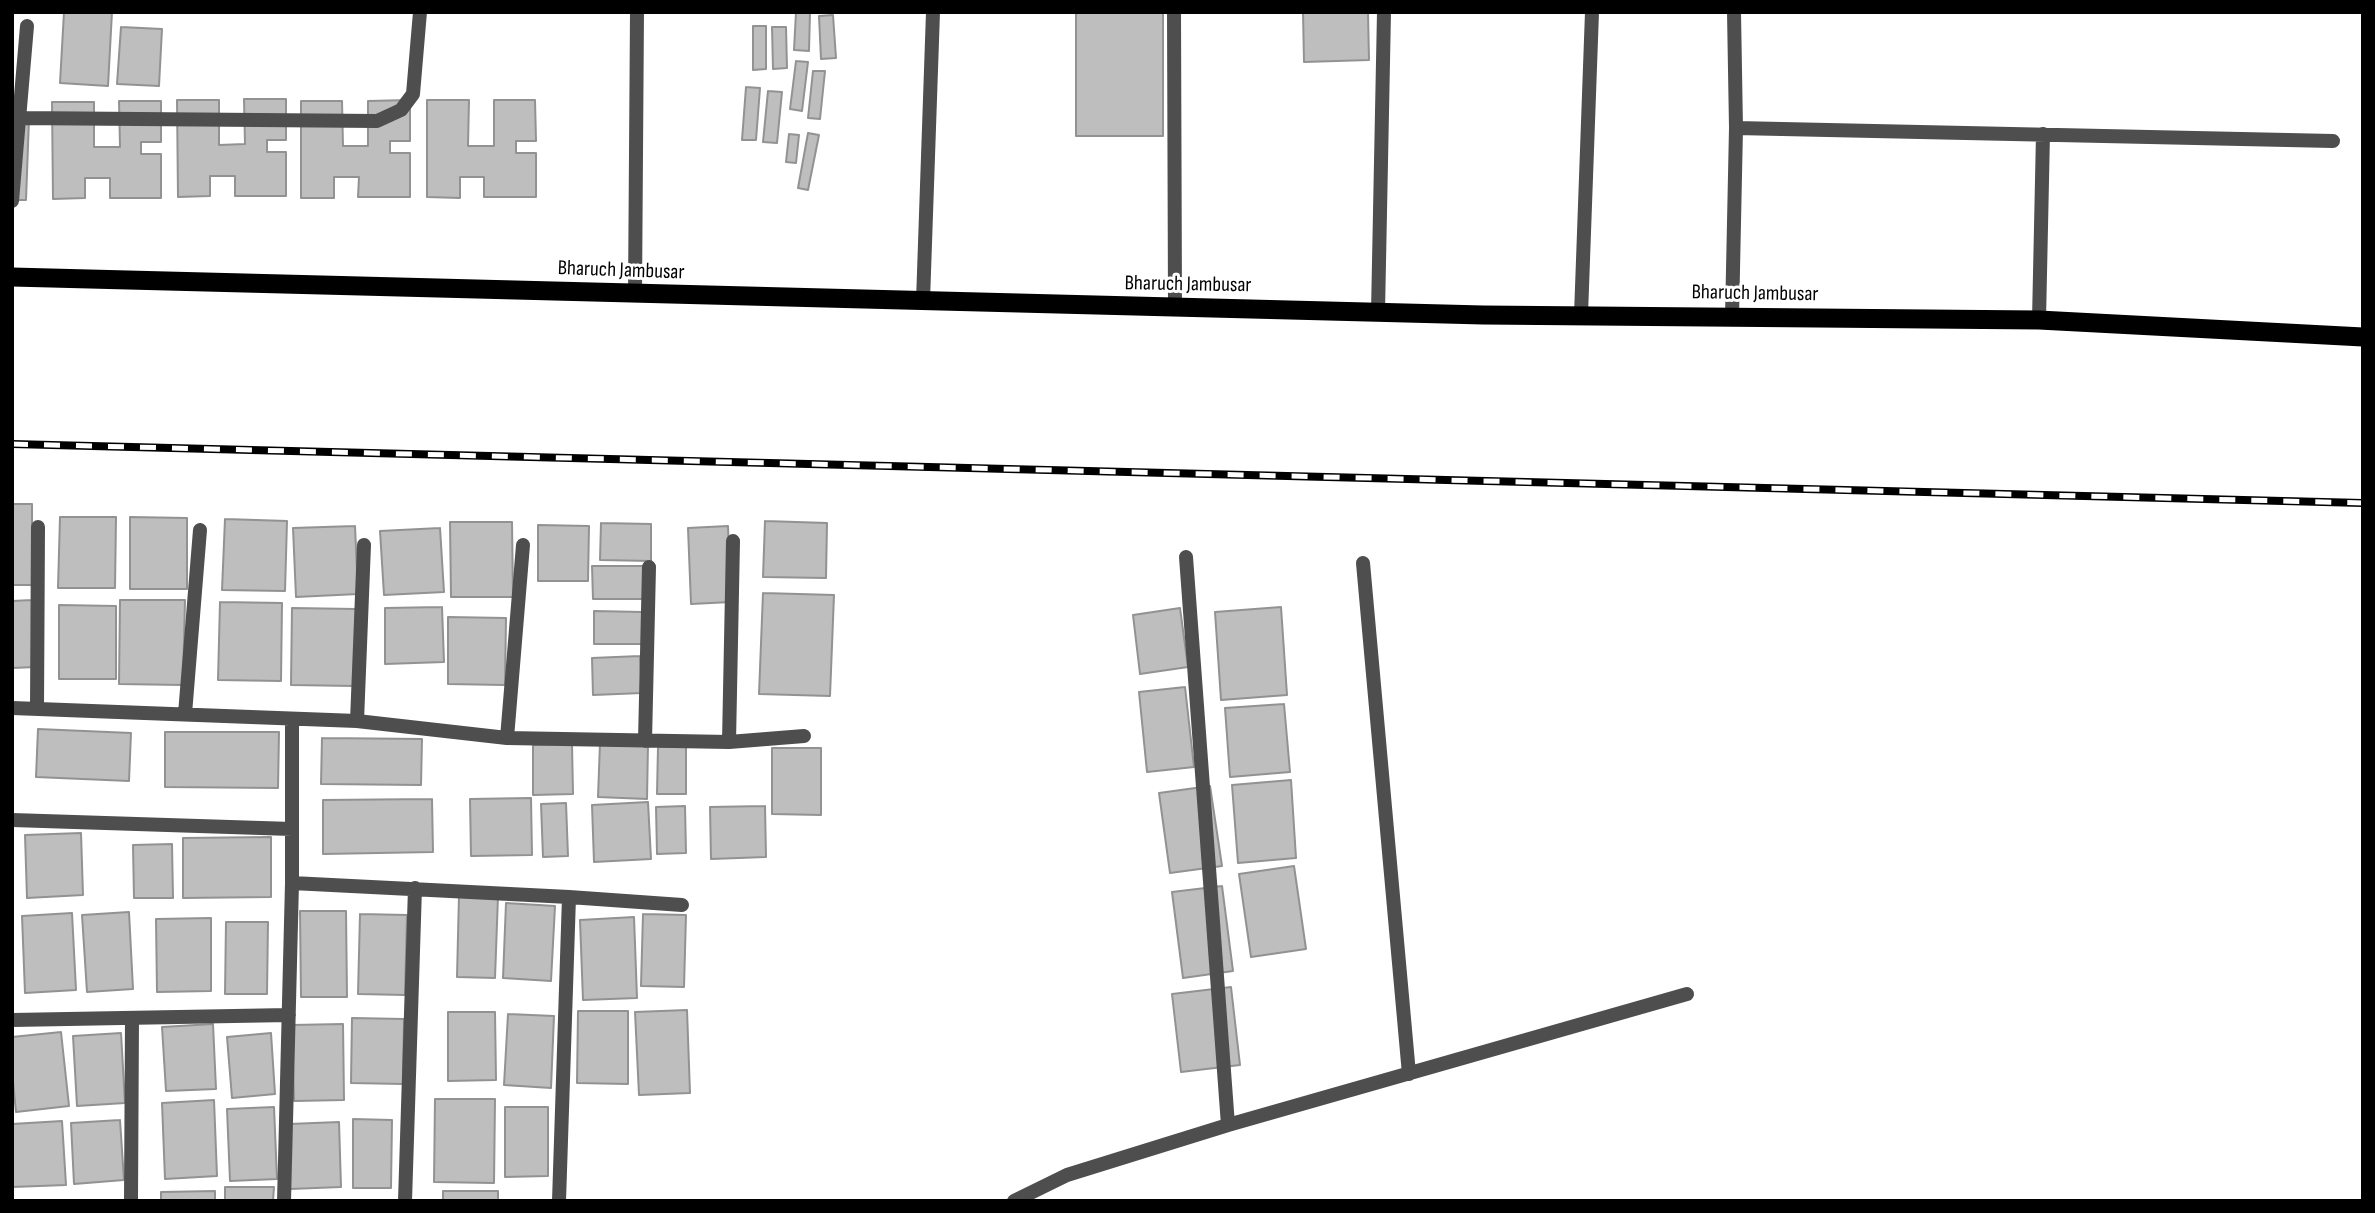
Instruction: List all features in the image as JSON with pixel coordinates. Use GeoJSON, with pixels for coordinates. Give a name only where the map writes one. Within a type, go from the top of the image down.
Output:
{"type":"FeatureCollection","features":[{"type":"Feature","properties":{"kind":"highway","name":"Bharuch Jambusar"},"geometry":{"type":"LineString","coordinates":[[12,277],[1378,312],[2039,320],[2363,337]]}},
{"type":"Feature","properties":{"kind":"street"},"geometry":{"type":"LineString","coordinates":[[19,118],[377,121],[401,110],[413,94],[420,12]]}},
{"type":"Feature","properties":{"kind":"street"},"geometry":{"type":"LineString","coordinates":[[635,294],[637,12]]}},
{"type":"Feature","properties":{"kind":"street"},"geometry":{"type":"LineString","coordinates":[[923,301],[933,12]]}},
{"type":"Feature","properties":{"kind":"street"},"geometry":{"type":"LineString","coordinates":[[1174,12],[1175,307]]}},
{"type":"Feature","properties":{"kind":"street"},"geometry":{"type":"LineString","coordinates":[[1378,312],[1384,12]]}},
{"type":"Feature","properties":{"kind":"street"},"geometry":{"type":"LineString","coordinates":[[1581,315],[1592,12]]}},
{"type":"Feature","properties":{"kind":"street"},"geometry":{"type":"LineString","coordinates":[[1732,317],[1736,128],[1734,12]]}},
{"type":"Feature","properties":{"kind":"street"},"geometry":{"type":"LineString","coordinates":[[12,201],[27,26]]}},
{"type":"Feature","properties":{"kind":"street"},"geometry":{"type":"LineString","coordinates":[[1736,128],[2333,141]]}},
{"type":"Feature","properties":{"kind":"street"},"geometry":{"type":"LineString","coordinates":[[2039,320],[2043,134]]}},
{"type":"Feature","properties":{"kind":"street"},"geometry":{"type":"LineString","coordinates":[[37,708],[38,527]]}},
{"type":"Feature","properties":{"kind":"street"},"geometry":{"type":"LineString","coordinates":[[185,714],[200,530]]}},
{"type":"Feature","properties":{"kind":"street"},"geometry":{"type":"LineString","coordinates":[[729,742],[733,541]]}},
{"type":"Feature","properties":{"kind":"street"},"geometry":{"type":"LineString","coordinates":[[357,721],[364,545]]}},
{"type":"Feature","properties":{"kind":"street"},"geometry":{"type":"LineString","coordinates":[[507,738],[523,545]]}},
{"type":"Feature","properties":{"kind":"street"},"geometry":{"type":"LineString","coordinates":[[1186,556],[1228,1125]]}},
{"type":"Feature","properties":{"kind":"street"},"geometry":{"type":"LineString","coordinates":[[1363,562],[1409,1074]]}},
{"type":"Feature","properties":{"kind":"street"},"geometry":{"type":"LineString","coordinates":[[645,741],[649,567]]}},
{"type":"Feature","properties":{"kind":"street"},"geometry":{"type":"LineString","coordinates":[[12,708],[357,721],[507,738],[729,742],[804,737]]}},
{"type":"Feature","properties":{"kind":"street"},"geometry":{"type":"LineString","coordinates":[[284,1201],[292,883],[292,719]]}},
{"type":"Feature","properties":{"kind":"street"},"geometry":{"type":"LineString","coordinates":[[12,820],[292,829]]}},
{"type":"Feature","properties":{"kind":"street"},"geometry":{"type":"LineString","coordinates":[[292,883],[681,905]]}},
{"type":"Feature","properties":{"kind":"street"},"geometry":{"type":"LineString","coordinates":[[405,1201],[415,888]]}},
{"type":"Feature","properties":{"kind":"street"},"geometry":{"type":"LineString","coordinates":[[559,1201],[569,897]]}},
{"type":"Feature","properties":{"kind":"street"},"geometry":{"type":"LineString","coordinates":[[1014,1201],[1067,1175],[1228,1125],[1687,994]]}},
{"type":"Feature","properties":{"kind":"street"},"geometry":{"type":"LineString","coordinates":[[12,1020],[289,1014]]}},
{"type":"Feature","properties":{"kind":"street"},"geometry":{"type":"LineString","coordinates":[[131,1201],[132,1018]]}},
{"type":"Feature","properties":{"kind":"building"},"geometry":{"type":"Polygon","coordinates":[[[64,12],[112,12],[108,86],[60,83],[64,12]]]}},
{"type":"Feature","properties":{"kind":"building"},"geometry":{"type":"Polygon","coordinates":[[[796,12],[810,12],[809,51],[794,50],[796,12]]]}},
{"type":"Feature","properties":{"kind":"building"},"geometry":{"type":"Polygon","coordinates":[[[1076,12],[1163,12],[1163,136],[1076,136],[1076,12]]]}},
{"type":"Feature","properties":{"kind":"building"},"geometry":{"type":"Polygon","coordinates":[[[1303,12],[1368,12],[1369,60],[1304,62],[1303,12]]]}},
{"type":"Feature","properties":{"kind":"building"},"geometry":{"type":"Polygon","coordinates":[[[833,15],[836,58],[821,59],[819,16],[833,15]]]}},
{"type":"Feature","properties":{"kind":"building"},"geometry":{"type":"Polygon","coordinates":[[[753,26],[766,26],[766,69],[753,70],[753,26]]]}},
{"type":"Feature","properties":{"kind":"building"},"geometry":{"type":"Polygon","coordinates":[[[121,27],[162,29],[159,86],[117,84],[121,27]]]}},
{"type":"Feature","properties":{"kind":"building"},"geometry":{"type":"Polygon","coordinates":[[[772,27],[786,27],[787,68],[773,69],[772,27]]]}},
{"type":"Feature","properties":{"kind":"building"},"geometry":{"type":"Polygon","coordinates":[[[796,61],[808,62],[802,111],[790,109],[796,61]]]}},
{"type":"Feature","properties":{"kind":"building"},"geometry":{"type":"Polygon","coordinates":[[[813,71],[825,71],[820,119],[808,118],[813,71]]]}},
{"type":"Feature","properties":{"kind":"building"},"geometry":{"type":"Polygon","coordinates":[[[746,87],[760,88],[756,140],[742,140],[746,87]]]}},
{"type":"Feature","properties":{"kind":"building"},"geometry":{"type":"Polygon","coordinates":[[[768,91],[782,92],[777,143],[763,142],[768,91]]]}},
{"type":"Feature","properties":{"kind":"building"},"geometry":{"type":"Polygon","coordinates":[[[244,99],[286,99],[286,140],[267,140],[267,152],[286,152],[286,196],[235,196],[235,176],[210,176],[210,196],[178,197],[177,100],[219,100],[219,145],[245,144],[244,99]]]}},
{"type":"Feature","properties":{"kind":"building"},"geometry":{"type":"Polygon","coordinates":[[[410,100],[410,141],[390,141],[390,153],[410,153],[410,197],[358,197],[359,177],[334,177],[334,198],[301,198],[301,101],[342,101],[343,146],[368,146],[368,101],[410,100]]]}},
{"type":"Feature","properties":{"kind":"building"},"geometry":{"type":"Polygon","coordinates":[[[427,100],[469,100],[468,146],[494,146],[494,100],[535,100],[536,141],[516,141],[516,153],[536,153],[536,197],[484,197],[484,177],[460,177],[460,198],[427,197],[427,100]]]}},
{"type":"Feature","properties":{"kind":"building"},"geometry":{"type":"Polygon","coordinates":[[[119,101],[161,101],[161,142],[141,142],[141,154],[161,154],[161,198],[110,198],[110,178],[85,178],[85,198],[53,199],[52,102],[94,102],[94,147],[120,147],[119,101]]]}},
{"type":"Feature","properties":{"kind":"building"},"geometry":{"type":"Polygon","coordinates":[[[12,119],[29,119],[26,200],[12,200],[12,119]]]}},
{"type":"Feature","properties":{"kind":"building"},"geometry":{"type":"Polygon","coordinates":[[[808,133],[819,135],[808,190],[798,188],[808,133]]]}},
{"type":"Feature","properties":{"kind":"building"},"geometry":{"type":"Polygon","coordinates":[[[789,134],[799,135],[796,163],[786,162],[789,134]]]}},
{"type":"Feature","properties":{"kind":"building"},"geometry":{"type":"Polygon","coordinates":[[[12,504],[32,504],[32,585],[12,585],[12,504]]]}},
{"type":"Feature","properties":{"kind":"building"},"geometry":{"type":"Polygon","coordinates":[[[60,517],[116,517],[115,588],[58,588],[60,517]]]}},
{"type":"Feature","properties":{"kind":"building"},"geometry":{"type":"Polygon","coordinates":[[[130,517],[187,518],[187,589],[130,589],[130,517]]]}},
{"type":"Feature","properties":{"kind":"building"},"geometry":{"type":"Polygon","coordinates":[[[225,519],[287,521],[285,591],[222,590],[225,519]]]}},
{"type":"Feature","properties":{"kind":"building"},"geometry":{"type":"Polygon","coordinates":[[[765,521],[827,523],[826,578],[763,577],[765,521]]]}},
{"type":"Feature","properties":{"kind":"building"},"geometry":{"type":"Polygon","coordinates":[[[450,522],[512,522],[513,597],[451,597],[450,522]]]}},
{"type":"Feature","properties":{"kind":"building"},"geometry":{"type":"Polygon","coordinates":[[[601,523],[651,524],[651,561],[600,560],[601,523]]]}},
{"type":"Feature","properties":{"kind":"building"},"geometry":{"type":"Polygon","coordinates":[[[538,525],[589,526],[588,581],[538,581],[538,525]]]}},
{"type":"Feature","properties":{"kind":"building"},"geometry":{"type":"Polygon","coordinates":[[[355,526],[358,594],[296,597],[293,528],[355,526]]]}},
{"type":"Feature","properties":{"kind":"building"},"geometry":{"type":"Polygon","coordinates":[[[728,526],[731,602],[691,604],[688,528],[728,526]]]}},
{"type":"Feature","properties":{"kind":"building"},"geometry":{"type":"Polygon","coordinates":[[[440,528],[444,592],[384,595],[380,531],[440,528]]]}},
{"type":"Feature","properties":{"kind":"building"},"geometry":{"type":"Polygon","coordinates":[[[592,566],[643,566],[643,599],[593,599],[592,566]]]}},
{"type":"Feature","properties":{"kind":"building"},"geometry":{"type":"Polygon","coordinates":[[[763,593],[834,595],[830,696],[759,694],[763,593]]]}},
{"type":"Feature","properties":{"kind":"building"},"geometry":{"type":"Polygon","coordinates":[[[32,600],[36,667],[12,668],[12,601],[32,600]]]}},
{"type":"Feature","properties":{"kind":"building"},"geometry":{"type":"Polygon","coordinates":[[[120,600],[185,600],[183,685],[119,684],[120,600]]]}},
{"type":"Feature","properties":{"kind":"building"},"geometry":{"type":"Polygon","coordinates":[[[220,602],[282,603],[281,681],[218,680],[220,602]]]}},
{"type":"Feature","properties":{"kind":"building"},"geometry":{"type":"Polygon","coordinates":[[[59,605],[116,606],[116,679],[59,679],[59,605]]]}},
{"type":"Feature","properties":{"kind":"building"},"geometry":{"type":"Polygon","coordinates":[[[442,607],[444,662],[385,664],[385,608],[442,607]]]}},
{"type":"Feature","properties":{"kind":"building"},"geometry":{"type":"Polygon","coordinates":[[[1281,607],[1287,695],[1221,700],[1215,612],[1281,607]]]}},
{"type":"Feature","properties":{"kind":"building"},"geometry":{"type":"Polygon","coordinates":[[[292,608],[356,609],[354,686],[291,685],[292,608]]]}},
{"type":"Feature","properties":{"kind":"building"},"geometry":{"type":"Polygon","coordinates":[[[1180,608],[1188,667],[1140,674],[1133,615],[1180,608]]]}},
{"type":"Feature","properties":{"kind":"building"},"geometry":{"type":"Polygon","coordinates":[[[594,611],[642,612],[642,644],[594,644],[594,611]]]}},
{"type":"Feature","properties":{"kind":"building"},"geometry":{"type":"Polygon","coordinates":[[[448,617],[506,618],[505,685],[448,684],[448,617]]]}},
{"type":"Feature","properties":{"kind":"building"},"geometry":{"type":"Polygon","coordinates":[[[640,656],[642,693],[593,695],[592,658],[640,656]]]}},
{"type":"Feature","properties":{"kind":"building"},"geometry":{"type":"Polygon","coordinates":[[[1185,687],[1194,767],[1147,772],[1139,692],[1185,687]]]}},
{"type":"Feature","properties":{"kind":"building"},"geometry":{"type":"Polygon","coordinates":[[[1284,704],[1290,772],[1230,777],[1225,708],[1284,704]]]}},
{"type":"Feature","properties":{"kind":"building"},"geometry":{"type":"Polygon","coordinates":[[[38,729],[131,733],[129,781],[36,777],[38,729]]]}},
{"type":"Feature","properties":{"kind":"building"},"geometry":{"type":"Polygon","coordinates":[[[165,732],[279,732],[278,788],[165,787],[165,732]]]}},
{"type":"Feature","properties":{"kind":"building"},"geometry":{"type":"Polygon","coordinates":[[[322,738],[422,739],[421,785],[321,784],[322,738]]]}},
{"type":"Feature","properties":{"kind":"building"},"geometry":{"type":"Polygon","coordinates":[[[600,743],[648,743],[647,799],[598,797],[600,743]]]}},
{"type":"Feature","properties":{"kind":"building"},"geometry":{"type":"Polygon","coordinates":[[[572,744],[573,794],[533,795],[533,745],[572,744]]]}},
{"type":"Feature","properties":{"kind":"building"},"geometry":{"type":"Polygon","coordinates":[[[658,747],[686,747],[686,794],[657,794],[658,747]]]}},
{"type":"Feature","properties":{"kind":"building"},"geometry":{"type":"Polygon","coordinates":[[[772,748],[821,748],[821,815],[772,814],[772,748]]]}},
{"type":"Feature","properties":{"kind":"building"},"geometry":{"type":"Polygon","coordinates":[[[1291,780],[1296,858],[1238,863],[1232,785],[1291,780]]]}},
{"type":"Feature","properties":{"kind":"building"},"geometry":{"type":"Polygon","coordinates":[[[1210,786],[1222,866],[1170,873],[1159,793],[1210,786]]]}},
{"type":"Feature","properties":{"kind":"building"},"geometry":{"type":"Polygon","coordinates":[[[531,798],[532,855],[471,856],[470,799],[531,798]]]}},
{"type":"Feature","properties":{"kind":"building"},"geometry":{"type":"Polygon","coordinates":[[[432,799],[433,852],[323,854],[323,800],[432,799]]]}},
{"type":"Feature","properties":{"kind":"building"},"geometry":{"type":"Polygon","coordinates":[[[648,802],[651,859],[594,862],[592,805],[648,802]]]}},
{"type":"Feature","properties":{"kind":"building"},"geometry":{"type":"Polygon","coordinates":[[[566,803],[568,856],[543,857],[541,804],[566,803]]]}},
{"type":"Feature","properties":{"kind":"building"},"geometry":{"type":"Polygon","coordinates":[[[685,806],[686,853],[657,854],[656,807],[685,806]]]}},
{"type":"Feature","properties":{"kind":"building"},"geometry":{"type":"Polygon","coordinates":[[[765,806],[766,857],[711,859],[710,807],[765,806]]]}},
{"type":"Feature","properties":{"kind":"building"},"geometry":{"type":"Polygon","coordinates":[[[81,833],[83,895],[27,898],[25,835],[81,833]]]}},
{"type":"Feature","properties":{"kind":"building"},"geometry":{"type":"Polygon","coordinates":[[[271,837],[271,897],[183,898],[183,838],[271,837]]]}},
{"type":"Feature","properties":{"kind":"building"},"geometry":{"type":"Polygon","coordinates":[[[172,844],[173,898],[134,898],[133,845],[172,844]]]}},
{"type":"Feature","properties":{"kind":"building"},"geometry":{"type":"Polygon","coordinates":[[[1294,866],[1306,949],[1251,957],[1239,874],[1294,866]]]}},
{"type":"Feature","properties":{"kind":"building"},"geometry":{"type":"Polygon","coordinates":[[[1222,886],[1233,971],[1183,978],[1172,892],[1222,886]]]}},
{"type":"Feature","properties":{"kind":"building"},"geometry":{"type":"Polygon","coordinates":[[[459,895],[498,896],[495,978],[457,977],[459,895]]]}},
{"type":"Feature","properties":{"kind":"building"},"geometry":{"type":"Polygon","coordinates":[[[506,903],[555,906],[551,981],[503,978],[506,903]]]}},
{"type":"Feature","properties":{"kind":"building"},"geometry":{"type":"Polygon","coordinates":[[[300,911],[346,911],[347,997],[301,997],[300,911]]]}},
{"type":"Feature","properties":{"kind":"building"},"geometry":{"type":"Polygon","coordinates":[[[129,912],[133,989],[87,992],[82,915],[129,912]]]}},
{"type":"Feature","properties":{"kind":"building"},"geometry":{"type":"Polygon","coordinates":[[[72,913],[76,990],[25,993],[22,916],[72,913]]]}},
{"type":"Feature","properties":{"kind":"building"},"geometry":{"type":"Polygon","coordinates":[[[360,914],[407,915],[405,995],[358,994],[360,914]]]}},
{"type":"Feature","properties":{"kind":"building"},"geometry":{"type":"Polygon","coordinates":[[[643,914],[686,915],[684,987],[641,986],[643,914]]]}},
{"type":"Feature","properties":{"kind":"building"},"geometry":{"type":"Polygon","coordinates":[[[634,917],[637,998],[583,1000],[580,920],[634,917]]]}},
{"type":"Feature","properties":{"kind":"building"},"geometry":{"type":"Polygon","coordinates":[[[211,918],[211,991],[157,992],[156,919],[211,918]]]}},
{"type":"Feature","properties":{"kind":"building"},"geometry":{"type":"Polygon","coordinates":[[[226,922],[268,922],[267,994],[225,994],[226,922]]]}},
{"type":"Feature","properties":{"kind":"building"},"geometry":{"type":"Polygon","coordinates":[[[1231,987],[1240,1065],[1181,1072],[1172,994],[1231,987]]]}},
{"type":"Feature","properties":{"kind":"building"},"geometry":{"type":"Polygon","coordinates":[[[687,1010],[690,1093],[639,1095],[635,1012],[687,1010]]]}},
{"type":"Feature","properties":{"kind":"building"},"geometry":{"type":"Polygon","coordinates":[[[578,1011],[628,1011],[628,1084],[577,1083],[578,1011]]]}},
{"type":"Feature","properties":{"kind":"building"},"geometry":{"type":"Polygon","coordinates":[[[448,1012],[495,1012],[496,1080],[448,1081],[448,1012]]]}},
{"type":"Feature","properties":{"kind":"building"},"geometry":{"type":"Polygon","coordinates":[[[508,1014],[554,1016],[551,1088],[504,1085],[508,1014]]]}},
{"type":"Feature","properties":{"kind":"building"},"geometry":{"type":"Polygon","coordinates":[[[352,1018],[404,1019],[403,1084],[351,1083],[352,1018]]]}},
{"type":"Feature","properties":{"kind":"building"},"geometry":{"type":"Polygon","coordinates":[[[213,1024],[216,1089],[166,1091],[162,1027],[213,1024]]]}},
{"type":"Feature","properties":{"kind":"building"},"geometry":{"type":"Polygon","coordinates":[[[343,1024],[344,1100],[294,1101],[292,1025],[343,1024]]]}},
{"type":"Feature","properties":{"kind":"building"},"geometry":{"type":"Polygon","coordinates":[[[61,1032],[69,1106],[16,1112],[12,1037],[61,1032]]]}},
{"type":"Feature","properties":{"kind":"building"},"geometry":{"type":"Polygon","coordinates":[[[121,1033],[125,1103],[77,1106],[73,1036],[121,1033]]]}},
{"type":"Feature","properties":{"kind":"building"},"geometry":{"type":"Polygon","coordinates":[[[271,1033],[275,1094],[232,1098],[227,1037],[271,1033]]]}},
{"type":"Feature","properties":{"kind":"building"},"geometry":{"type":"Polygon","coordinates":[[[435,1099],[495,1099],[494,1183],[434,1182],[435,1099]]]}},
{"type":"Feature","properties":{"kind":"building"},"geometry":{"type":"Polygon","coordinates":[[[214,1100],[217,1176],[165,1179],[162,1103],[214,1100]]]}},
{"type":"Feature","properties":{"kind":"building"},"geometry":{"type":"Polygon","coordinates":[[[274,1107],[277,1179],[230,1181],[227,1109],[274,1107]]]}},
{"type":"Feature","properties":{"kind":"building"},"geometry":{"type":"Polygon","coordinates":[[[505,1107],[548,1107],[548,1176],[505,1177],[505,1107]]]}},
{"type":"Feature","properties":{"kind":"building"},"geometry":{"type":"Polygon","coordinates":[[[353,1119],[392,1120],[391,1188],[353,1188],[353,1119]]]}},
{"type":"Feature","properties":{"kind":"building"},"geometry":{"type":"Polygon","coordinates":[[[120,1120],[124,1180],[74,1184],[71,1123],[120,1120]]]}},
{"type":"Feature","properties":{"kind":"building"},"geometry":{"type":"Polygon","coordinates":[[[62,1121],[66,1185],[12,1187],[12,1124],[62,1121]]]}},
{"type":"Feature","properties":{"kind":"building"},"geometry":{"type":"Polygon","coordinates":[[[339,1122],[341,1187],[290,1189],[289,1124],[339,1122]]]}},
{"type":"Feature","properties":{"kind":"building"},"geometry":{"type":"Polygon","coordinates":[[[225,1187],[274,1187],[273,1201],[225,1201],[225,1187]]]}},
{"type":"Feature","properties":{"kind":"building"},"geometry":{"type":"Polygon","coordinates":[[[215,1191],[215,1201],[161,1201],[161,1192],[215,1191]]]}},
{"type":"Feature","properties":{"kind":"building"},"geometry":{"type":"Polygon","coordinates":[[[443,1191],[498,1191],[498,1201],[443,1201],[443,1191]]]}},
{"type":"Feature","properties":{"kind":"railway"},"geometry":{"type":"LineString","coordinates":[[12,444],[2363,503]]}}]}
